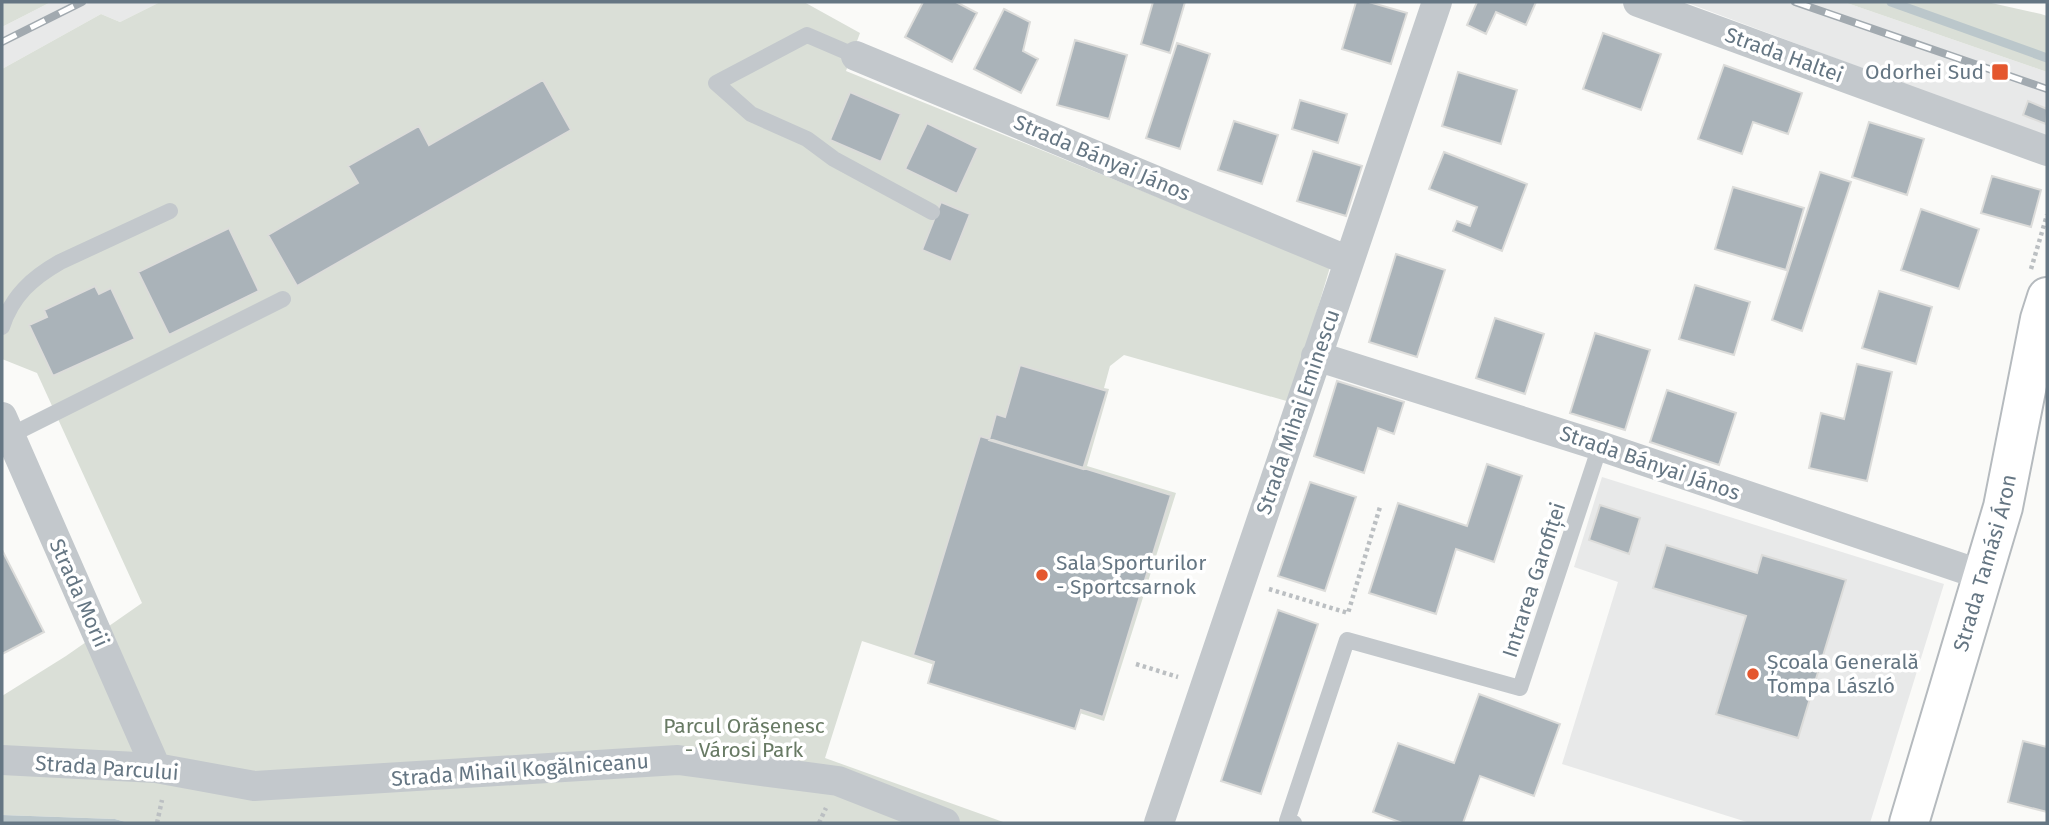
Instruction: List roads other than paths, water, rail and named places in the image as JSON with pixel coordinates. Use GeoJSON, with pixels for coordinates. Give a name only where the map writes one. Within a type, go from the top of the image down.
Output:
{"type":"FeatureCollection","features":[{"type":"Feature","properties":{"kind":"main road","name":"Strada Tamási Áron"},"geometry":{"type":"LineString","coordinates":[[1909,823],[2003,507],[2045,313]]}},
{"type":"Feature","properties":{"kind":"street","name":"Strada Mihai Eminescu"},"geometry":{"type":"LineString","coordinates":[[1159,823],[1437,2]]}},
{"type":"Feature","properties":{"kind":"street","name":"Strada Haltei"},"geometry":{"type":"LineString","coordinates":[[1639,2],[2047,151]]}},
{"type":"Feature","properties":{"kind":"street","name":"Strada Bányai János"},"geometry":{"type":"LineString","coordinates":[[856,56],[1349,261]]}},
{"type":"Feature","properties":{"kind":"street","name":"Strada Bányai János"},"geometry":{"type":"LineString","coordinates":[[1317,355],[1600,446],[1982,575]]}},
{"type":"Feature","properties":{"kind":"street","name":"Strada Morii"},"geometry":{"type":"LineString","coordinates":[[5,426],[156,768]]}},
{"type":"Feature","properties":{"kind":"street","name":"Strada Parcului"},"geometry":{"type":"LineString","coordinates":[[2,760],[156,768],[254,786]]}},
{"type":"Feature","properties":{"kind":"street","name":"Strada Mihail Kogălniceanu"},"geometry":{"type":"LineString","coordinates":[[254,786],[678,760],[838,781],[946,823]]}},
{"type":"Feature","properties":{"kind":"lane"},"geometry":{"type":"LineString","coordinates":[[856,56],[807,35],[716,83],[751,114],[807,139],[834,159],[932,212]]}},
{"type":"Feature","properties":{"kind":"lane"},"geometry":{"type":"LineString","coordinates":[[2,327],[13,301],[44,271],[170,211]]}},
{"type":"Feature","properties":{"kind":"lane"},"geometry":{"type":"LineString","coordinates":[[5,426],[283,299]]}},
{"type":"Feature","properties":{"kind":"lane","name":"Intrarea Garofiței"},"geometry":{"type":"LineString","coordinates":[[1294,823],[1287,821],[1346,640],[1520,688],[1600,446]]}},
{"type":"Feature","properties":{"kind":"waterway"},"geometry":{"type":"LineString","coordinates":[[1891,2],[2047,58]]}},
{"type":"Feature","properties":{"kind":"railway"},"geometry":{"type":"LineString","coordinates":[[2,42],[82,2]]}},
{"type":"Feature","properties":{"kind":"railway"},"geometry":{"type":"LineString","coordinates":[[1795,2],[2047,89]]}},
{"type":"Feature","properties":{"kind":"place","name":"Odorhei Sud"},"geometry":{"type":"Point","coordinates":[2000,72]}},
{"type":"Feature","properties":{"kind":"place","name":"Sala Sporturilor - Sportcsarnok"},"geometry":{"type":"Point","coordinates":[1042,575]}},
{"type":"Feature","properties":{"kind":"place","name":"Școala Generală Tompa László"},"geometry":{"type":"Point","coordinates":[1753,674]}},
{"type":"Feature","properties":{"kind":"park label","name":"Parcul Orășenesc - Városi Park"},"geometry":{"type":"Point","coordinates":[744,738]}}]}
